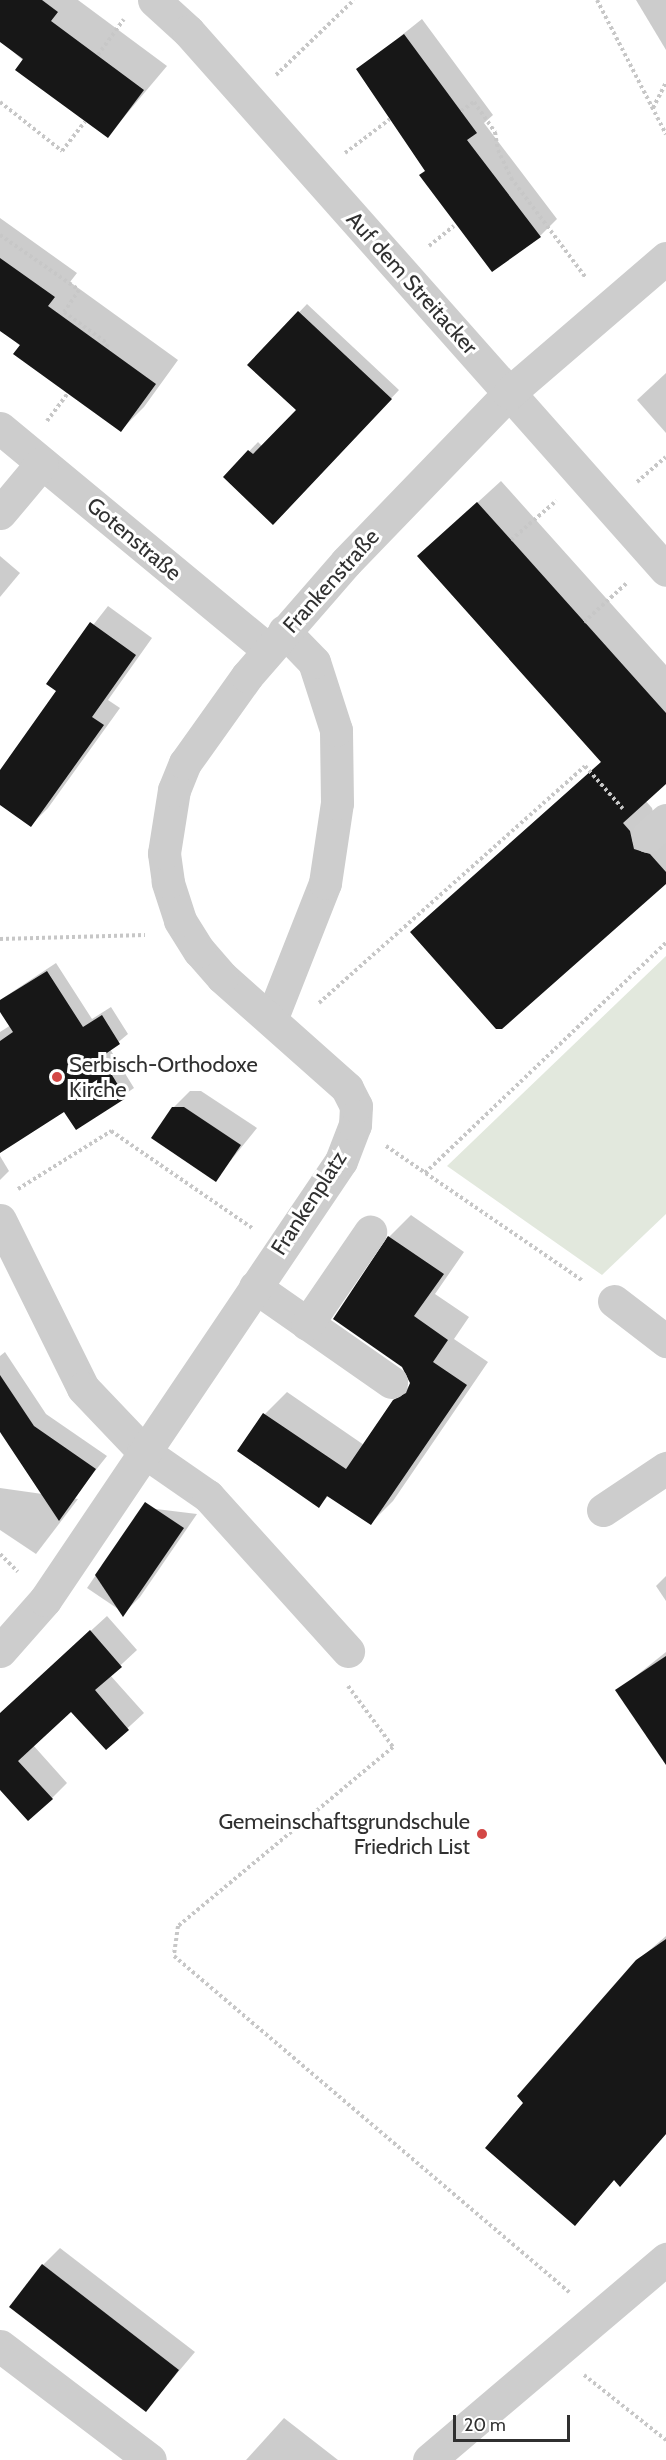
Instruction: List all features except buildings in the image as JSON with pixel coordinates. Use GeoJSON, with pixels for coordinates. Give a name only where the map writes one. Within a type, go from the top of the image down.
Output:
{"type":"FeatureCollection","features":[{"type":"Feature","properties":{"kind":"street","name":"Auf dem Streitacker"},"geometry":{"type":"LineString","coordinates":[[143,5],[250,101],[661,564]]}},
{"type":"Feature","properties":{"kind":"street","name":"Frankenstraße"},"geometry":{"type":"LineString","coordinates":[[222,976],[183,925],[168,882],[164,854],[174,790],[203,735],[276,641],[509,393],[666,258]]}},
{"type":"Feature","properties":{"kind":"street","name":"Gotenstraße"},"geometry":{"type":"LineString","coordinates":[[0,428],[42,463],[276,641],[314,662],[336,730],[337,803],[325,883],[278,1027]]}},
{"type":"Feature","properties":{"kind":"street"},"geometry":{"type":"LineString","coordinates":[[0,513],[42,463]]}},
{"type":"Feature","properties":{"kind":"street","name":"Frankenplatz"},"geometry":{"type":"LineString","coordinates":[[0,1651],[41,1606],[340,1161],[355,1125],[356,1106],[347,1088],[222,976]]}},
{"type":"Feature","properties":{"kind":"street"},"geometry":{"type":"LineString","coordinates":[[5,1207],[83,1388],[143,1451],[208,1496],[348,1651]]}},
{"type":"Feature","properties":{"kind":"street"},"geometry":{"type":"LineString","coordinates":[[307,1324],[370,1232]]}},
{"type":"Feature","properties":{"kind":"street"},"geometry":{"type":"LineString","coordinates":[[255,1287],[390,1382]]}},
{"type":"Feature","properties":{"kind":"street"},"geometry":{"type":"LineString","coordinates":[[614,1301],[666,1341]]}},
{"type":"Feature","properties":{"kind":"street"},"geometry":{"type":"LineString","coordinates":[[603,1510],[666,1468]]}},
{"type":"Feature","properties":{"kind":"street"},"geometry":{"type":"LineString","coordinates":[[429,2460],[666,2259]]}},
{"type":"Feature","properties":{"kind":"street"},"geometry":{"type":"LineString","coordinates":[[0,2346],[150,2460]]}},
{"type":"Feature","properties":{"kind":"path"},"geometry":{"type":"LineString","coordinates":[[250,101],[354,0]]}},
{"type":"Feature","properties":{"kind":"path"},"geometry":{"type":"LineString","coordinates":[[597,0],[666,134]]}},
{"type":"Feature","properties":{"kind":"path"},"geometry":{"type":"LineString","coordinates":[[98,55],[143,5]]}},
{"type":"Feature","properties":{"kind":"path"},"geometry":{"type":"LineString","coordinates":[[653,109],[666,82]]}},
{"type":"Feature","properties":{"kind":"path"},"geometry":{"type":"LineString","coordinates":[[0,102],[62,151],[85,122]]}},
{"type":"Feature","properties":{"kind":"path"},"geometry":{"type":"LineString","coordinates":[[461,111],[474,102],[495,132],[498,150],[511,177],[608,307]]}},
{"type":"Feature","properties":{"kind":"path"},"geometry":{"type":"LineString","coordinates":[[316,175],[390,119]]}},
{"type":"Feature","properties":{"kind":"path"},"geometry":{"type":"LineString","coordinates":[[0,236],[79,290],[64,312],[108,344],[106,348]]}},
{"type":"Feature","properties":{"kind":"path"},"geometry":{"type":"LineString","coordinates":[[511,540],[584,477]]}},
{"type":"Feature","properties":{"kind":"path"},"geometry":{"type":"LineString","coordinates":[[584,622],[661,564]]}},
{"type":"Feature","properties":{"kind":"path"},"geometry":{"type":"LineString","coordinates":[[278,1027],[585,766],[657,828]]}},
{"type":"Feature","properties":{"kind":"path"},"geometry":{"type":"LineString","coordinates":[[0,939],[103,939],[164,933],[183,925]]}},
{"type":"Feature","properties":{"kind":"path"},"geometry":{"type":"LineString","coordinates":[[424,1173],[666,943]]}},
{"type":"Feature","properties":{"kind":"path"},"geometry":{"type":"LineString","coordinates":[[355,1125],[614,1301]]}},
{"type":"Feature","properties":{"kind":"path"},"geometry":{"type":"LineString","coordinates":[[5,1207],[111,1131],[281,1248]]}},
{"type":"Feature","properties":{"kind":"path"},"geometry":{"type":"LineString","coordinates":[[348,1651],[342,1678],[393,1747],[177,1926],[174,1956],[597,2316]]}},
{"type":"Feature","properties":{"kind":"path"},"geometry":{"type":"LineString","coordinates":[[556,2352],[666,2440]]}},
{"type":"Feature","properties":{"kind":"shaded area"},"geometry":{"type":"Polygon","coordinates":[[[666,956],[666,1214],[602,1275],[447,1166],[666,956]]]}},
{"type":"Feature","properties":{"kind":"place","name":"Serbisch-Orthodoxe Kirche"},"geometry":{"type":"Point","coordinates":[57,1077]}},
{"type":"Feature","properties":{"kind":"place","name":"Gemeinschaftsgrundschule Friedrich List"},"geometry":{"type":"Point","coordinates":[482,1834]}}]}
